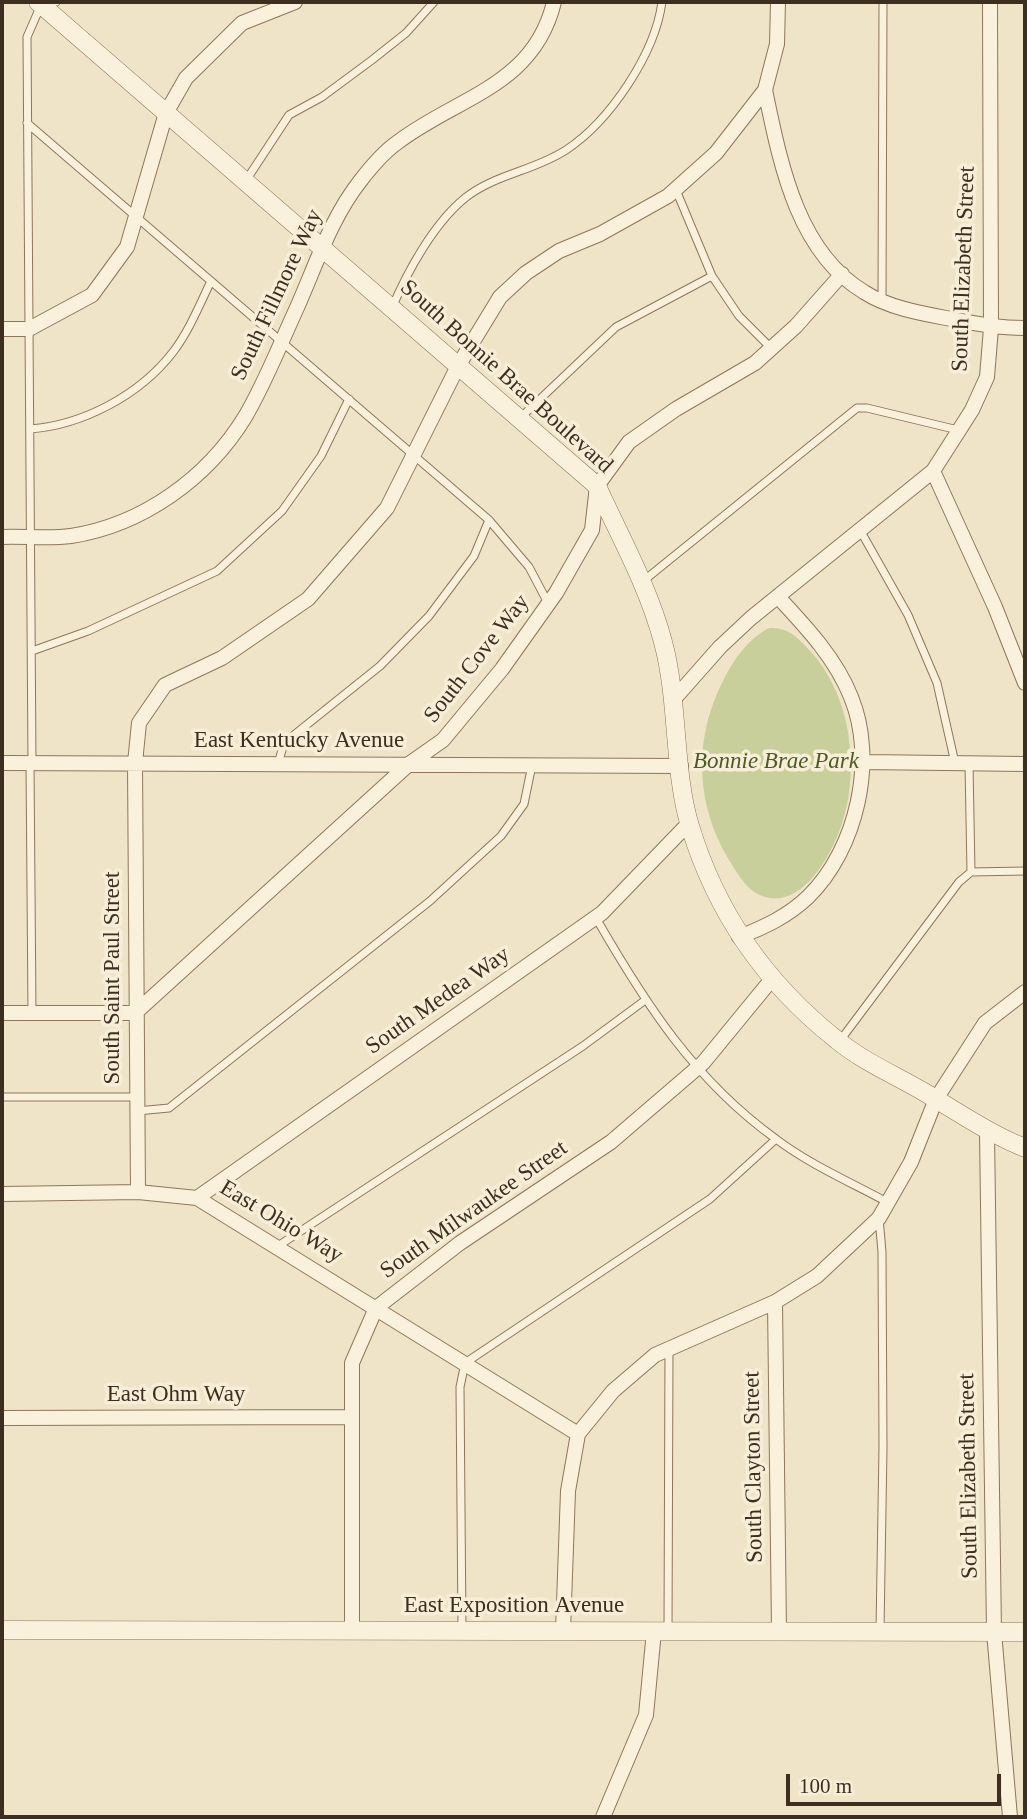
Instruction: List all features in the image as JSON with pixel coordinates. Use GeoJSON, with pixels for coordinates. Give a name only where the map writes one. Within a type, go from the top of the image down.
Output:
{"type":"FeatureCollection","features":[{"type":"Feature","properties":{"kind":"street","name":"South Fillmore Way"},"geometry":{"type":"LineString","coordinates":[[2,537],[70,536],[127,519],[174,495],[208,464],[244,418],[281,341],[321,247],[360,181],[396,143],[504,80],[533,49],[554,2]]}},
{"type":"Feature","properties":{"kind":"street"},"geometry":{"type":"LineString","coordinates":[[778,2],[777,44],[765,90],[784,172],[803,221],[815,242],[842,274],[864,292],[882,300],[906,309],[990,328],[1025,328]]}},
{"type":"Feature","properties":{"kind":"street","name":"South Elizabeth Street"},"geometry":{"type":"LineString","coordinates":[[674,699],[720,647],[933,471],[959,430],[987,377],[990,328],[990,2]]}},
{"type":"Feature","properties":{"kind":"street","name":"South Bonnie Brae Boulevard"},"geometry":{"type":"LineString","coordinates":[[45,3],[166,113],[597,486],[642,582],[663,642],[674,699],[689,822],[708,876],[739,937],[772,979],[839,1042],[936,1099],[987,1133],[1025,1148]]}},
{"type":"Feature","properties":{"kind":"street"},"geometry":{"type":"LineString","coordinates":[[2,328],[29,329],[92,295],[127,247],[166,113],[186,79],[242,23],[287,3]]}},
{"type":"Feature","properties":{"kind":"street","name":"South Saint Paul Street"},"geometry":{"type":"LineString","coordinates":[[138,1192],[135,763],[139,723],[165,685],[222,658],[308,599],[387,508],[458,366],[500,297],[526,273],[559,251],[600,234],[676,189],[716,153],[765,90]]}},
{"type":"Feature","properties":{"kind":"street","name":"South Cove Way"},"geometry":{"type":"LineString","coordinates":[[135,1013],[409,765],[443,740],[502,669],[548,604],[592,530],[597,486],[629,442],[676,409],[755,363],[796,326],[842,274]]}},
{"type":"Feature","properties":{"kind":"street"},"geometry":{"type":"LineString","coordinates":[[933,471],[995,607],[1025,683]]}},
{"type":"Feature","properties":{"kind":"street"},"geometry":{"type":"LineString","coordinates":[[739,937],[767,926],[790,912],[818,884],[848,832],[864,762],[858,716],[838,671],[808,630],[779,598]]}},
{"type":"Feature","properties":{"kind":"street"},"geometry":{"type":"LineString","coordinates":[[864,762],[1025,764]]}},
{"type":"Feature","properties":{"kind":"street","name":"East Kentucky Avenue"},"geometry":{"type":"LineString","coordinates":[[2,763],[681,766]]}},
{"type":"Feature","properties":{"kind":"street","name":"South Medea Way"},"geometry":{"type":"LineString","coordinates":[[197,1198],[596,918],[689,822]]}},
{"type":"Feature","properties":{"kind":"street","name":"South Milwaukee Street"},"geometry":{"type":"LineString","coordinates":[[352,1630],[352,1363],[376,1308],[482,1227],[611,1142],[696,1069],[772,979]]}},
{"type":"Feature","properties":{"kind":"street"},"geometry":{"type":"LineString","coordinates":[[564,1631],[568,1491],[578,1434],[612,1391],[655,1355],[775,1302],[817,1276],[879,1218],[911,1162],[936,1099],[985,1023],[1025,992]]}},
{"type":"Feature","properties":{"kind":"street"},"geometry":{"type":"LineString","coordinates":[[2,1013],[135,1013]]}},
{"type":"Feature","properties":{"kind":"street","name":"South Elizabeth Street"},"geometry":{"type":"LineString","coordinates":[[987,1133],[994,1632],[1010,1817]]}},
{"type":"Feature","properties":{"kind":"street","name":"East Ohio Way"},"geometry":{"type":"LineString","coordinates":[[2,1194],[138,1192],[197,1198],[578,1434]]}},
{"type":"Feature","properties":{"kind":"street","name":"South Clayton Street"},"geometry":{"type":"LineString","coordinates":[[775,1302],[779,1632]]}},
{"type":"Feature","properties":{"kind":"street","name":"East Ohm Way"},"geometry":{"type":"LineString","coordinates":[[2,1418],[351,1417]]}},
{"type":"Feature","properties":{"kind":"street","name":"East Exposition Avenue"},"geometry":{"type":"LineString","coordinates":[[2,1630],[1025,1632]]}},
{"type":"Feature","properties":{"kind":"street"},"geometry":{"type":"LineString","coordinates":[[603,1817],[646,1715],[661,1631]]}},
{"type":"Feature","properties":{"kind":"lane"},"geometry":{"type":"LineString","coordinates":[[245,181],[289,115],[322,97],[372,60],[406,33],[434,2]]}},
{"type":"Feature","properties":{"kind":"lane"},"geometry":{"type":"LineString","coordinates":[[391,308],[404,277],[429,239],[464,199],[493,180],[566,150],[619,96],[637,72],[654,34],[662,2]]}},
{"type":"Feature","properties":{"kind":"lane"},"geometry":{"type":"LineString","coordinates":[[882,300],[883,2]]}},
{"type":"Feature","properties":{"kind":"lane"},"geometry":{"type":"LineString","coordinates":[[32,1013],[27,37],[45,3]]}},
{"type":"Feature","properties":{"kind":"lane"},"geometry":{"type":"LineString","coordinates":[[27,123],[489,520],[529,567],[548,604]]}},
{"type":"Feature","properties":{"kind":"lane"},"geometry":{"type":"LineString","coordinates":[[676,189],[712,276],[738,316],[771,348]]}},
{"type":"Feature","properties":{"kind":"lane"},"geometry":{"type":"LineString","coordinates":[[519,419],[616,327],[712,276]]}},
{"type":"Feature","properties":{"kind":"lane"},"geometry":{"type":"LineString","coordinates":[[30,429],[55,428],[102,411],[132,390],[172,353],[211,281]]}},
{"type":"Feature","properties":{"kind":"lane"},"geometry":{"type":"LineString","coordinates":[[32,651],[88,631],[216,571],[282,511],[321,456],[349,399]]}},
{"type":"Feature","properties":{"kind":"lane"},"geometry":{"type":"LineString","coordinates":[[642,582],[857,408],[867,408],[959,430]]}},
{"type":"Feature","properties":{"kind":"lane"},"geometry":{"type":"LineString","coordinates":[[278,764],[284,743],[380,666],[429,616],[474,556],[489,520]]}},
{"type":"Feature","properties":{"kind":"lane"},"geometry":{"type":"LineString","coordinates":[[860,530],[908,615],[937,683],[962,764],[971,872]]}},
{"type":"Feature","properties":{"kind":"lane"},"geometry":{"type":"LineString","coordinates":[[2,1097],[169,1108],[430,901],[501,836],[524,804],[532,765]]}},
{"type":"Feature","properties":{"kind":"lane"},"geometry":{"type":"LineString","coordinates":[[839,1042],[959,882],[971,872],[1025,871]]}},
{"type":"Feature","properties":{"kind":"lane"},"geometry":{"type":"LineString","coordinates":[[596,918],[644,1001],[696,1069],[776,1139],[887,1202]]}},
{"type":"Feature","properties":{"kind":"lane"},"geometry":{"type":"LineString","coordinates":[[277,1247],[583,1046],[644,1001]]}},
{"type":"Feature","properties":{"kind":"lane"},"geometry":{"type":"LineString","coordinates":[[462,1631],[460,1387],[465,1363],[709,1199],[776,1139]]}},
{"type":"Feature","properties":{"kind":"lane"},"geometry":{"type":"LineString","coordinates":[[879,1218],[882,1252],[883,1433],[880,1632]]}},
{"type":"Feature","properties":{"kind":"lane"},"geometry":{"type":"LineString","coordinates":[[661,1631],[668,1349]]}},
{"type":"Feature","properties":{"kind":"green space","name":"Bonnie Brae Park"},"geometry":{"type":"Polygon","coordinates":[[[769,628],[794,635],[812,653],[827,674],[839,698],[846,724],[851,768],[845,814],[821,866],[799,890],[786,897],[771,898],[756,893],[748,886],[729,860],[710,816],[702,770],[707,724],[724,679],[742,650],[769,628]]]}}]}
